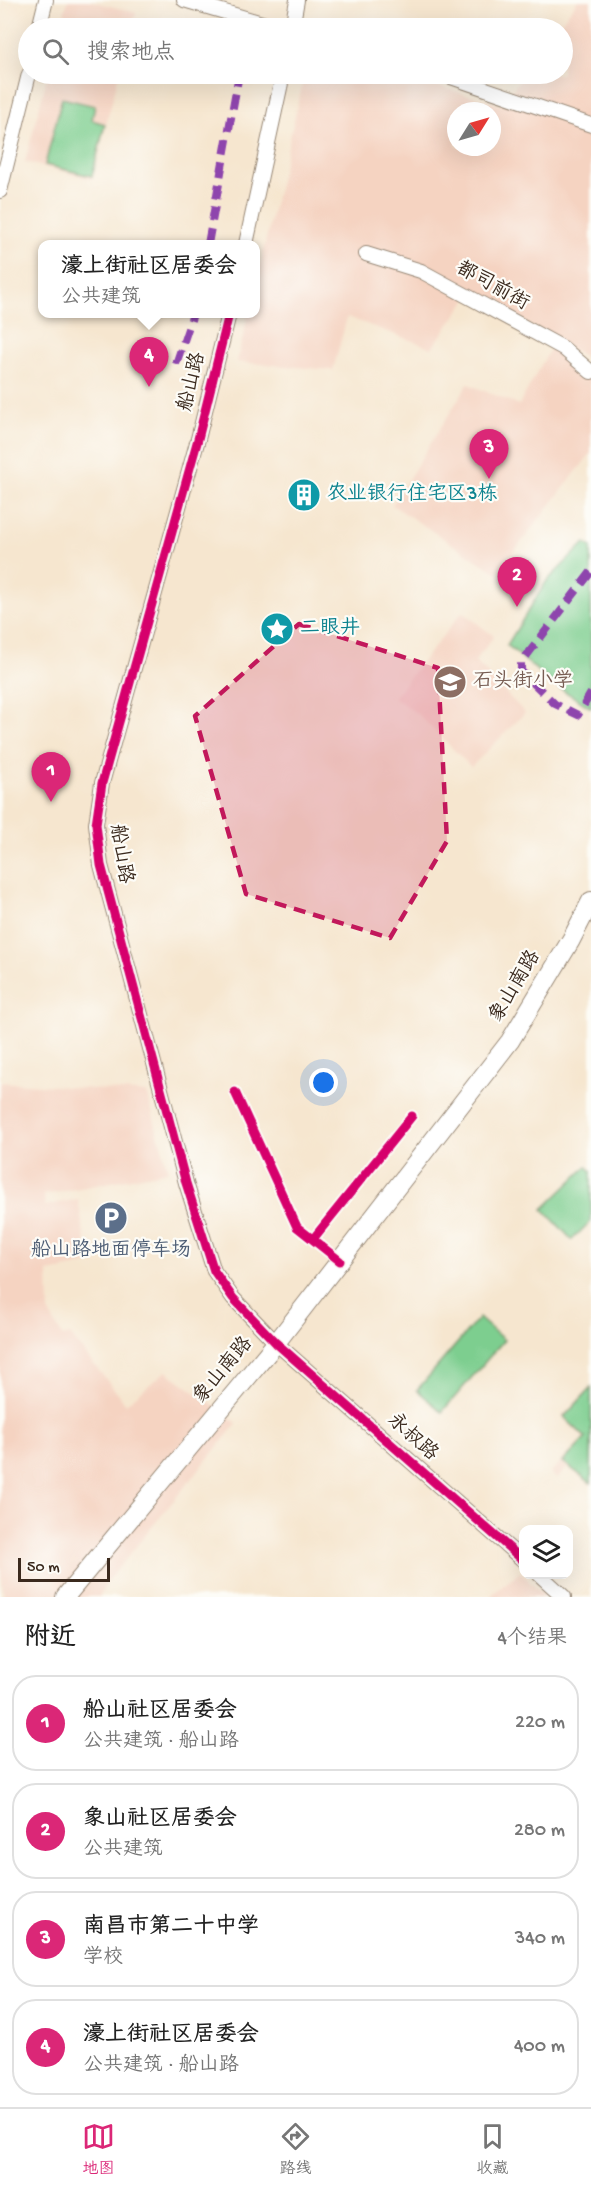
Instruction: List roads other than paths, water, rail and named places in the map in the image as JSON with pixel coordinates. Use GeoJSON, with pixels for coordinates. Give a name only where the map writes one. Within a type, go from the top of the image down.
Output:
{"type":"FeatureCollection","features":[{"type":"Feature","properties":{"kind":"main road","name":"象山南路"},"geometry":{"type":"LineString","coordinates":[[65,1597],[281,1346],[510,1041],[572,940],[591,900]]}},
{"type":"Feature","properties":{"kind":"main road","name":"象山南路"},"geometry":{"type":"LineString","coordinates":[[78,1597],[520,1048],[591,927]]}},
{"type":"Feature","properties":{"kind":"street"},"geometry":{"type":"LineString","coordinates":[[42,18],[46,0]]}},
{"type":"Feature","properties":{"kind":"street"},"geometry":{"type":"LineString","coordinates":[[184,0],[245,18]]}},
{"type":"Feature","properties":{"kind":"street"},"geometry":{"type":"LineString","coordinates":[[294,18],[297,0]]}},
{"type":"Feature","properties":{"kind":"street"},"geometry":{"type":"LineString","coordinates":[[0,191],[27,84]]}},
{"type":"Feature","properties":{"kind":"street"},"geometry":{"type":"LineString","coordinates":[[247,240],[281,84]]}},
{"type":"Feature","properties":{"kind":"street"},"geometry":{"type":"LineString","coordinates":[[472,84],[591,124]]}},
{"type":"Feature","properties":{"kind":"street","name":"都司前街"},"geometry":{"type":"LineString","coordinates":[[366,254],[422,271],[563,348],[591,372]]}},
{"type":"Feature","properties":{"kind":"street","name":"船山路"},"geometry":{"type":"LineString","coordinates":[[228,318],[198,440],[102,783],[96,824],[101,865],[202,1240],[213,1271],[233,1298],[281,1346]]}},
{"type":"Feature","properties":{"kind":"street","name":"永叔路"},"geometry":{"type":"LineString","coordinates":[[281,1346],[519,1557]]}},
{"type":"Feature","properties":{"kind":"street"},"geometry":{"type":"LineString","coordinates":[[543,1579],[564,1597]]}},
{"type":"Feature","properties":{"kind":"place","name":"濠上街社区居委会"},"geometry":{"type":"Point","coordinates":[149,387]}},
{"type":"Feature","properties":{"kind":"place","name":"南昌市第二十中学"},"geometry":{"type":"Point","coordinates":[489,479]}},
{"type":"Feature","properties":{"kind":"place","name":"农业银行住宅区3栋"},"geometry":{"type":"Point","coordinates":[304,495]}},
{"type":"Feature","properties":{"kind":"place","name":"象山社区居委会"},"geometry":{"type":"Point","coordinates":[517,607]}},
{"type":"Feature","properties":{"kind":"place","name":"二眼井"},"geometry":{"type":"Point","coordinates":[277,629]}},
{"type":"Feature","properties":{"kind":"place","name":"石头街小学"},"geometry":{"type":"Point","coordinates":[450,682]}},
{"type":"Feature","properties":{"kind":"place","name":"船山社区居委会"},"geometry":{"type":"Point","coordinates":[51,802]}},
{"type":"Feature","properties":{"kind":"place","name":"船山路地面停车场"},"geometry":{"type":"Point","coordinates":[111,1218]}}]}
